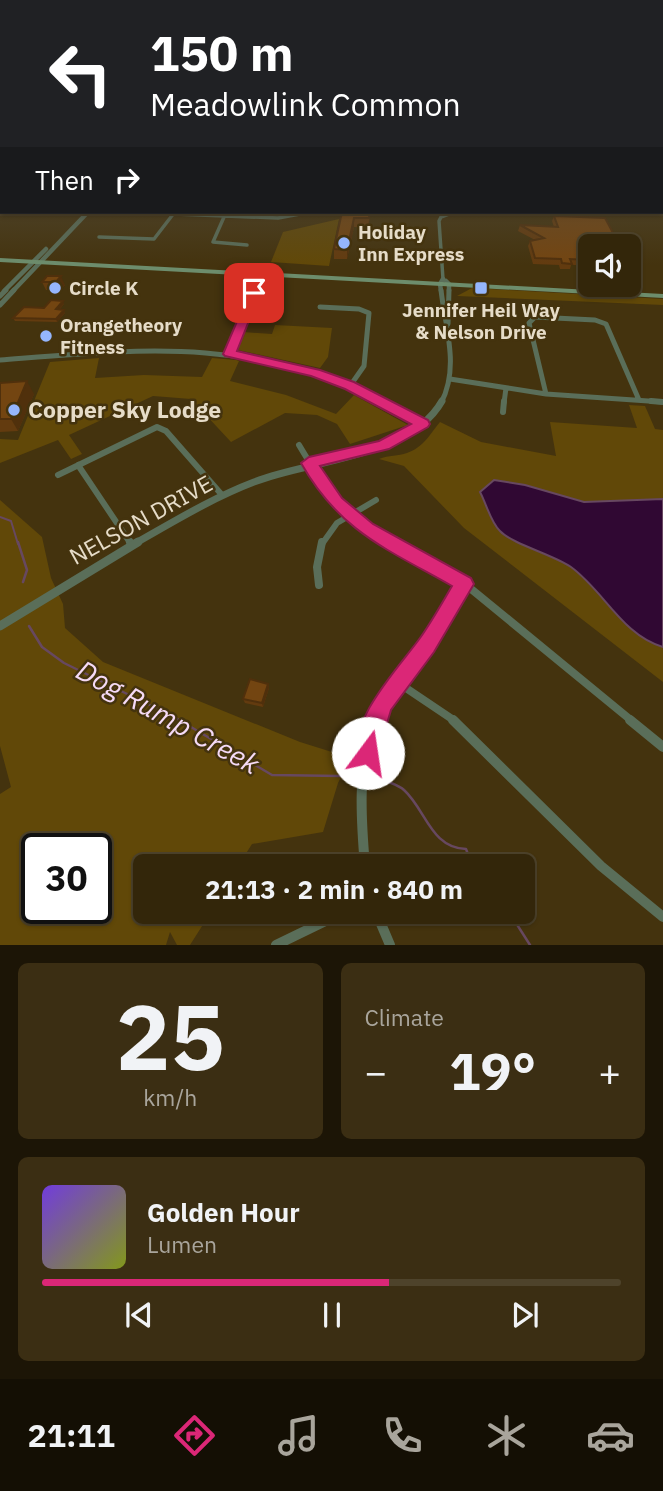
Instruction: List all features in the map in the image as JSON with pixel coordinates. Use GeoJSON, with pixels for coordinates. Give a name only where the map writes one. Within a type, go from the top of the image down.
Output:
{"type":"FeatureCollection","features":[{"type":"Feature","properties":{"kind":"main road"},"geometry":{"type":"LineString","coordinates":[[0,257],[663,293]]}},
{"type":"Feature","properties":{"kind":"main road"},"geometry":{"type":"LineString","coordinates":[[441,281],[449,284],[663,293]]}},
{"type":"Feature","properties":{"kind":"street"},"geometry":{"type":"LineString","coordinates":[[0,305],[80,214]]}},
{"type":"Feature","properties":{"kind":"street"},"geometry":{"type":"LineString","coordinates":[[0,296],[86,214]]}},
{"type":"Feature","properties":{"kind":"street"},"geometry":{"type":"LineString","coordinates":[[99,237],[154,239],[173,214]]}},
{"type":"Feature","properties":{"kind":"street"},"geometry":{"type":"LineString","coordinates":[[191,214],[278,218],[301,214]]}},
{"type":"Feature","properties":{"kind":"street"},"geometry":{"type":"LineString","coordinates":[[441,281],[439,221],[449,214]]}},
{"type":"Feature","properties":{"kind":"street"},"geometry":{"type":"LineString","coordinates":[[224,216],[213,242],[247,245]]}},
{"type":"Feature","properties":{"kind":"street","name":"NELSON DRIVE"},"geometry":{"type":"LineString","coordinates":[[441,281],[448,330]]}},
{"type":"Feature","properties":{"kind":"street","name":"NELSON DRIVE"},"geometry":{"type":"LineString","coordinates":[[0,626],[132,545],[222,495],[309,463],[383,445],[423,424],[439,407],[450,379],[449,284]]}},
{"type":"Feature","properties":{"kind":"street"},"geometry":{"type":"LineString","coordinates":[[230,354],[257,290]]}},
{"type":"Feature","properties":{"kind":"street"},"geometry":{"type":"LineString","coordinates":[[320,307],[359,309],[369,313],[365,361],[361,372],[349,386]]}},
{"type":"Feature","properties":{"kind":"street"},"geometry":{"type":"LineString","coordinates":[[546,394],[529,323],[535,317],[595,320],[606,324],[639,400]]}},
{"type":"Feature","properties":{"kind":"street"},"geometry":{"type":"LineString","coordinates":[[0,360],[157,350],[230,354],[289,365],[349,386],[423,424]]}},
{"type":"Feature","properties":{"kind":"street"},"geometry":{"type":"LineString","coordinates":[[450,379],[546,394],[663,402]]}},
{"type":"Feature","properties":{"kind":"street"},"geometry":{"type":"LineString","coordinates":[[503,412],[506,388]]}},
{"type":"Feature","properties":{"kind":"street"},"geometry":{"type":"LineString","coordinates":[[58,475],[157,427],[166,431],[222,495]]}},
{"type":"Feature","properties":{"kind":"street"},"geometry":{"type":"LineString","coordinates":[[299,445],[324,487],[349,514],[378,536],[465,584],[663,747]]}},
{"type":"Feature","properties":{"kind":"street"},"geometry":{"type":"LineString","coordinates":[[78,465],[132,545]]}},
{"type":"Feature","properties":{"kind":"street"},"geometry":{"type":"LineString","coordinates":[[318,585],[317,564],[321,539],[331,526],[376,500]]}},
{"type":"Feature","properties":{"kind":"street"},"geometry":{"type":"LineString","coordinates":[[364,854],[361,827],[368,753],[379,711],[397,682],[427,645],[465,584]]}},
{"type":"Feature","properties":{"kind":"street"},"geometry":{"type":"LineString","coordinates":[[397,682],[452,719],[601,866],[663,917]]}},
{"type":"Feature","properties":{"kind":"street"},"geometry":{"type":"LineString","coordinates":[[276,945],[319,924]]}},
{"type":"Feature","properties":{"kind":"street"},"geometry":{"type":"LineString","coordinates":[[381,924],[390,945]]}},
{"type":"Feature","properties":{"kind":"shaded area"},"geometry":{"type":"Polygon","coordinates":[[[339,219],[329,266],[271,262],[283,232],[339,219]]]}},
{"type":"Feature","properties":{"kind":"shaded area"},"geometry":{"type":"Polygon","coordinates":[[[472,288],[578,294],[578,297],[663,299],[663,305],[457,296],[472,288]]]}},
{"type":"Feature","properties":{"kind":"shaded area"},"geometry":{"type":"Polygon","coordinates":[[[275,325],[332,328],[328,357],[320,368],[238,350],[243,332],[272,334],[275,325]]]}},
{"type":"Feature","properties":{"kind":"shaded area"},"geometry":{"type":"Polygon","coordinates":[[[99,358],[95,378],[144,375],[202,377],[212,358],[236,360],[239,361],[230,381],[286,395],[336,414],[354,395],[408,425],[350,444],[337,424],[317,415],[285,413],[231,442],[191,399],[153,396],[69,435],[82,454],[71,459],[58,440],[0,463],[0,439],[18,440],[50,362],[99,358]]]}},
{"type":"Feature","properties":{"kind":"shaded area"},"geometry":{"type":"Polygon","coordinates":[[[629,405],[645,406],[655,429],[663,430],[663,682],[464,528],[404,466],[379,459],[404,454],[418,447],[440,422],[481,442],[556,456],[550,422],[637,428],[629,405]]]}},
{"type":"Feature","properties":{"kind":"shaded area"},"geometry":{"type":"Polygon","coordinates":[[[494,480],[525,485],[584,502],[663,499],[663,647],[636,633],[571,567],[500,531],[480,492],[494,480]]]}},
{"type":"Feature","properties":{"kind":"shaded area"},"geometry":{"type":"Polygon","coordinates":[[[0,500],[42,537],[51,578],[63,604],[65,628],[103,662],[300,742],[351,758],[338,783],[323,832],[252,844],[246,854],[133,854],[133,924],[203,924],[190,945],[177,945],[170,932],[166,945],[0,945],[0,794],[11,787],[0,746],[0,500]]]}},
{"type":"Feature","properties":{"kind":"building"},"geometry":{"type":"Polygon","coordinates":[[[342,214],[370,214],[369,218],[354,218],[347,250],[334,249],[342,214]]]}},
{"type":"Feature","properties":{"kind":"building"},"geometry":{"type":"Polygon","coordinates":[[[554,216],[605,218],[614,234],[578,234],[578,259],[570,259],[572,264],[562,263],[561,259],[535,258],[530,241],[544,238],[520,225],[558,227],[554,216]]]}},
{"type":"Feature","properties":{"kind":"building"},"geometry":{"type":"Polygon","coordinates":[[[47,276],[61,276],[56,282],[42,282],[47,276]]]}},
{"type":"Feature","properties":{"kind":"building"},"geometry":{"type":"Polygon","coordinates":[[[51,300],[63,301],[56,309],[64,310],[56,319],[13,318],[24,307],[44,308],[51,300]]]}},
{"type":"Feature","properties":{"kind":"building"},"geometry":{"type":"Polygon","coordinates":[[[27,381],[11,419],[0,419],[0,383],[27,381]]]}},
{"type":"Feature","properties":{"kind":"building"},"geometry":{"type":"Polygon","coordinates":[[[250,679],[268,684],[262,703],[243,699],[250,679]]]}},
{"type":"Feature","properties":{"kind":"waterway","name":"Dog Rump Creek"},"geometry":{"type":"LineString","coordinates":[[0,517],[11,521],[18,544]]}},
{"type":"Feature","properties":{"kind":"waterway","name":"Dog Rump Creek"},"geometry":{"type":"LineString","coordinates":[[18,542],[27,570],[23,582]]}},
{"type":"Feature","properties":{"kind":"waterway","name":"Dog Rump Creek"},"geometry":{"type":"LineString","coordinates":[[29,626],[42,647],[64,663],[174,717],[272,775],[340,776]]}},
{"type":"Feature","properties":{"kind":"waterway","name":"Dog Rump Creek"},"geometry":{"type":"LineString","coordinates":[[384,780],[397,785],[412,798],[437,835],[454,847],[466,849],[468,854]]}},
{"type":"Feature","properties":{"kind":"waterway","name":"Dog Rump Creek"},"geometry":{"type":"LineString","coordinates":[[517,924],[530,945]]}},
{"type":"Feature","properties":{"kind":"place","name":"Holiday Inn Express"},"geometry":{"type":"Point","coordinates":[344,243]}},
{"type":"Feature","properties":{"kind":"place","name":"Circle K"},"geometry":{"type":"Point","coordinates":[55,288]}},
{"type":"Feature","properties":{"kind":"place","name":"Jennifer Heil Way & Nelson Drive"},"geometry":{"type":"Point","coordinates":[481,288]}},
{"type":"Feature","properties":{"kind":"place","name":"Orangetheory Fitness"},"geometry":{"type":"Point","coordinates":[46,336]}},
{"type":"Feature","properties":{"kind":"place","name":"Copper Sky Lodge"},"geometry":{"type":"Point","coordinates":[14,410]}},
{"type":"Feature","properties":{"kind":"route"},"geometry":{"type":"LineString","coordinates":[[254,293],[230,354],[289,365],[315,373],[383,402],[423,424],[383,445],[309,463],[336,503],[366,529],[446,571],[465,584],[427,645],[383,702],[373,725],[368,753]]}}]}
